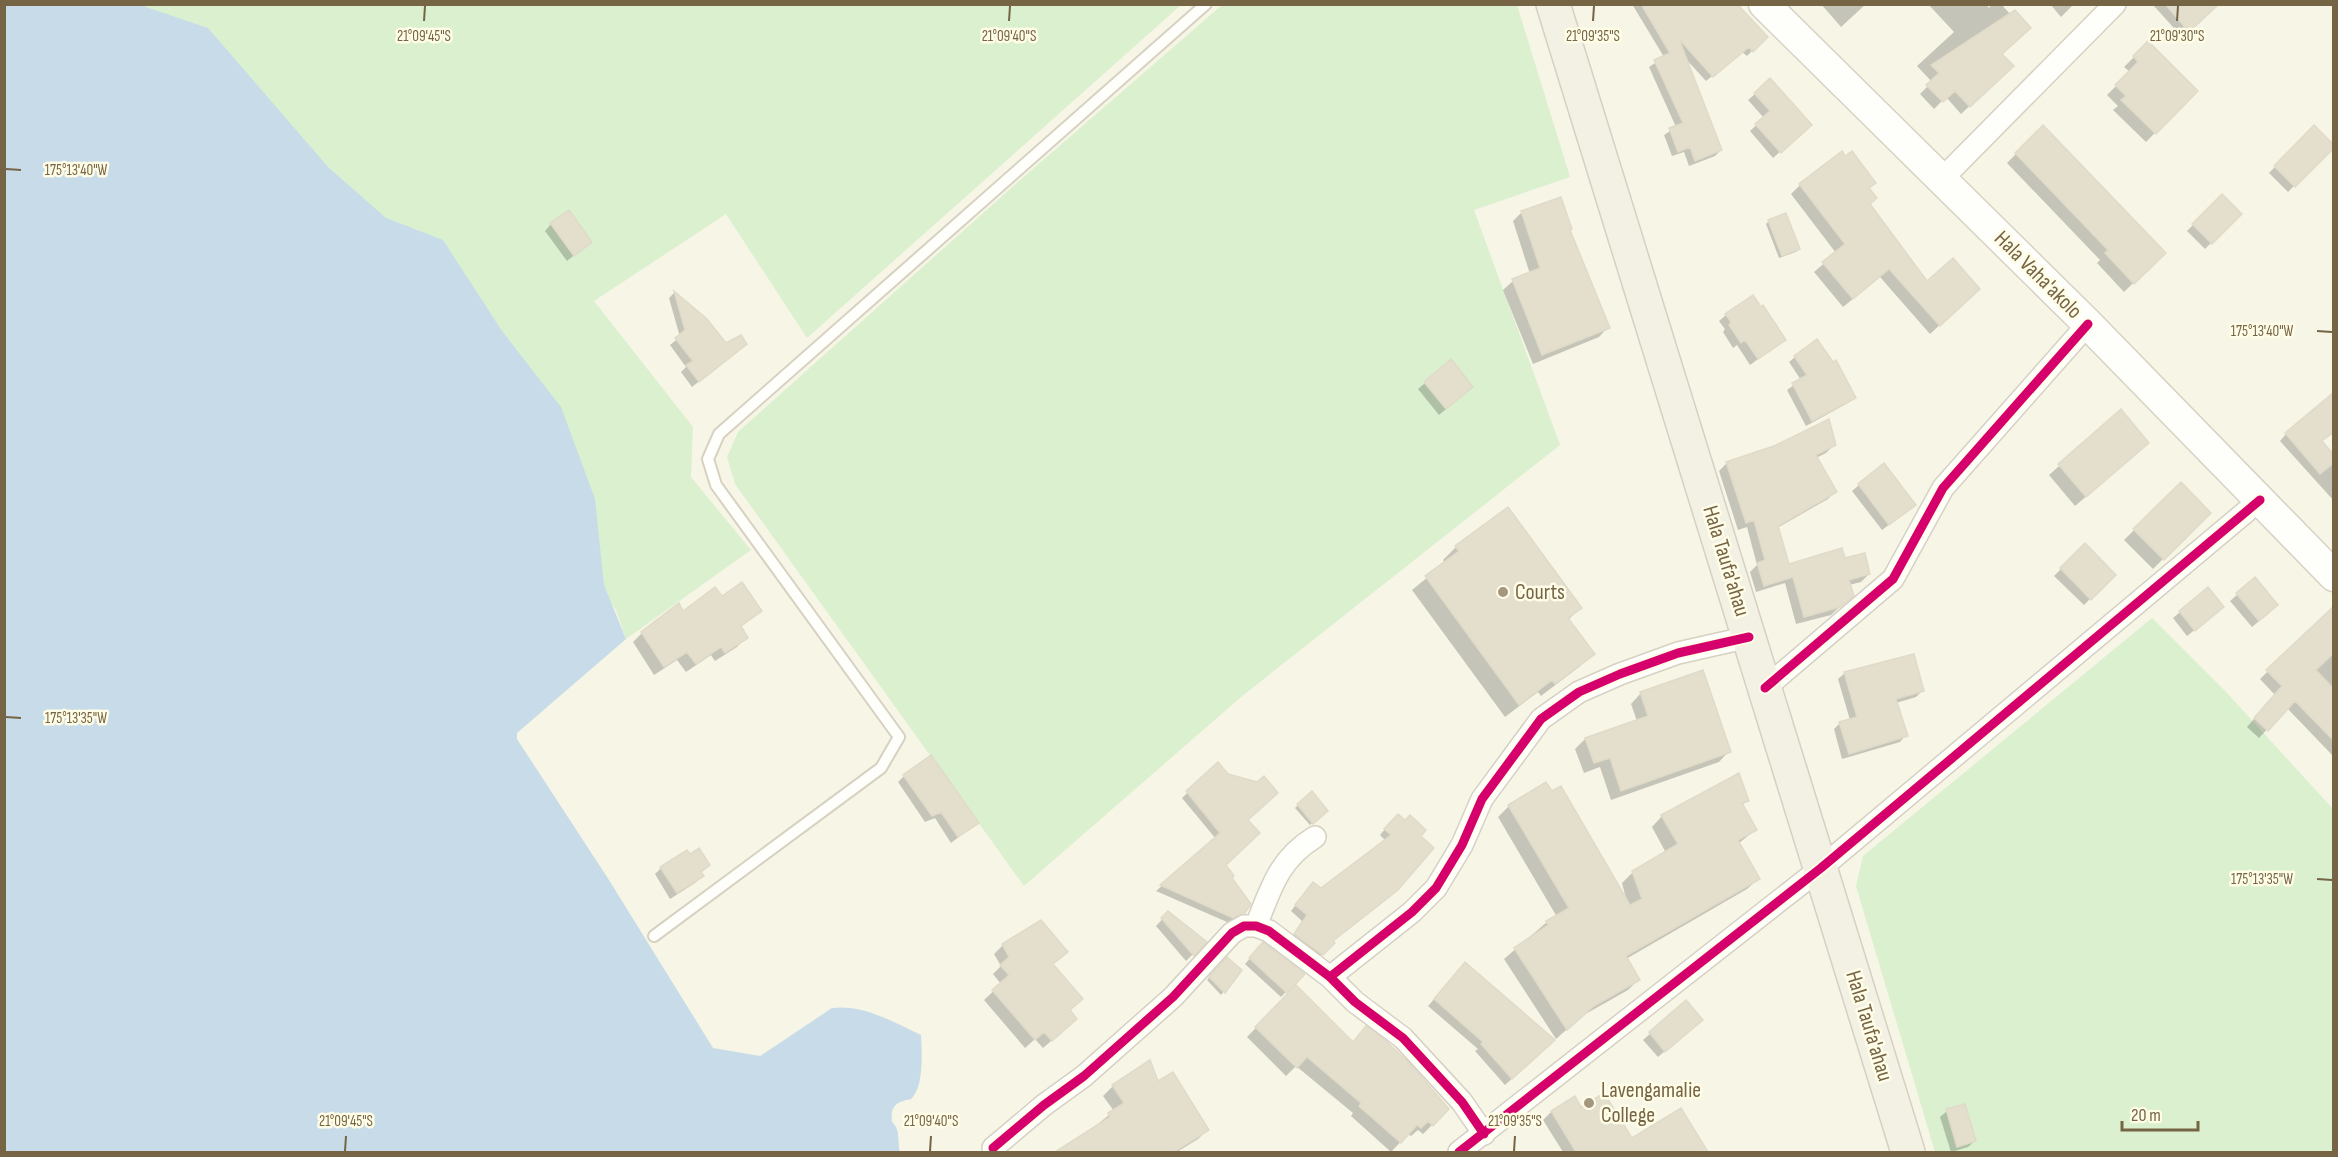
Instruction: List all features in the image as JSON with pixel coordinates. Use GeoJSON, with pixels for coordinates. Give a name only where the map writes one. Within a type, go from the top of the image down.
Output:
{"type":"FeatureCollection","features":[{"type":"Feature","properties":{"kind":"main road","name":"Hala Taufa'ahau"},"geometry":{"type":"LineString","coordinates":[[1553,4],[1908,1152]]}},
{"type":"Feature","properties":{"kind":"main road","name":"Hala Vaha'akolo"},"geometry":{"type":"LineString","coordinates":[[1770,6],[1941,180],[2088,324],[2334,576]]}},
{"type":"Feature","properties":{"kind":"street"},"geometry":{"type":"LineString","coordinates":[[1941,180],[2115,4]]}},
{"type":"Feature","properties":{"kind":"street"},"geometry":{"type":"LineString","coordinates":[[1765,688],[1893,579],[1943,488],[2088,324]]}},
{"type":"Feature","properties":{"kind":"street"},"geometry":{"type":"LineString","coordinates":[[1459,1152],[1821,868],[2260,500]]}},
{"type":"Feature","properties":{"kind":"street"},"geometry":{"type":"LineString","coordinates":[[1330,977],[1412,912],[1436,888],[1462,845],[1482,799],[1540,719],[1579,692],[1620,674],[1678,653],[1749,637]]}},
{"type":"Feature","properties":{"kind":"street"},"geometry":{"type":"LineString","coordinates":[[1256,926],[1281,867],[1298,848],[1315,837]]}},
{"type":"Feature","properties":{"kind":"street"},"geometry":{"type":"LineString","coordinates":[[993,1148],[1044,1105],[1084,1076],[1173,997],[1232,933],[1244,926],[1256,926],[1269,931],[1330,977],[1355,1002],[1403,1038],[1462,1102],[1484,1134]]}},
{"type":"Feature","properties":{"kind":"lane"},"geometry":{"type":"LineString","coordinates":[[654,936],[881,768],[899,737],[716,485],[708,459],[718,434],[1206,4]]}},
{"type":"Feature","properties":{"kind":"green space"},"geometry":{"type":"Polygon","coordinates":[[[135,5],[1181,5],[807,338],[726,214],[594,301],[693,427],[691,477],[751,550],[626,639],[616,610],[208,28],[135,5]]]}},
{"type":"Feature","properties":{"kind":"green space"},"geometry":{"type":"Polygon","coordinates":[[[1222,5],[1517,5],[1570,177],[1474,210],[1560,445],[1241,697],[1024,886],[735,484],[727,457],[738,432],[1019,181],[1222,5]]]}},
{"type":"Feature","properties":{"kind":"green space"},"geometry":{"type":"Polygon","coordinates":[[[2152,618],[2226,692],[2333,809],[2333,1152],[1935,1152],[1856,886],[1863,856],[2152,618]]]}},
{"type":"Feature","properties":{"kind":"water"},"geometry":{"type":"Polygon","coordinates":[[[5,4],[140,5],[208,28],[328,167],[386,218],[443,240],[502,331],[561,407],[595,499],[604,585],[626,639],[517,733],[517,739],[609,880],[713,1048],[760,1056],[832,1008],[844,1007],[867,1011],[921,1035],[921,1069],[918,1087],[911,1099],[898,1103],[892,1112],[892,1122],[898,1132],[900,1152],[5,1152],[5,4]]]}},
{"type":"Feature","properties":{"kind":"building"},"geometry":{"type":"Polygon","coordinates":[[[1641,4],[1737,4],[1768,37],[1753,52],[1749,47],[1713,77],[1679,39],[1722,150],[1695,161],[1690,147],[1678,152],[1669,128],[1683,123],[1654,60],[1670,53],[1641,4]]]}},
{"type":"Feature","properties":{"kind":"building"},"geometry":{"type":"Polygon","coordinates":[[[2165,4],[2219,4],[2189,32],[2165,4]]]}},
{"type":"Feature","properties":{"kind":"building"},"geometry":{"type":"Polygon","coordinates":[[[2015,10],[2031,28],[2002,54],[2014,66],[1970,107],[1955,91],[1943,102],[1926,85],[1939,73],[1931,65],[2015,10]]]}},
{"type":"Feature","properties":{"kind":"building"},"geometry":{"type":"Polygon","coordinates":[[[2148,41],[2198,91],[2156,134],[2121,100],[2126,96],[2115,85],[2138,62],[2133,56],[2148,41]]]}},
{"type":"Feature","properties":{"kind":"building"},"geometry":{"type":"Polygon","coordinates":[[[1770,78],[1812,125],[1781,153],[1755,124],[1770,111],[1754,93],[1770,78]]]}},
{"type":"Feature","properties":{"kind":"building"},"geometry":{"type":"Polygon","coordinates":[[[2043,125],[2166,253],[2134,284],[2105,253],[2108,250],[2015,153],[2043,125]]]}},
{"type":"Feature","properties":{"kind":"building"},"geometry":{"type":"Polygon","coordinates":[[[2314,125],[2334,145],[2334,148],[2295,187],[2274,166],[2314,125]]]}},
{"type":"Feature","properties":{"kind":"building"},"geometry":{"type":"Polygon","coordinates":[[[1842,151],[1845,156],[1852,151],[1876,183],[1869,188],[1877,198],[1870,204],[1927,281],[1953,258],[1980,289],[1940,326],[1889,269],[1853,299],[1822,262],[1845,244],[1799,184],[1842,151]]]}},
{"type":"Feature","properties":{"kind":"building"},"geometry":{"type":"Polygon","coordinates":[[[2222,194],[2242,214],[2212,244],[2192,224],[2222,194]]]}},
{"type":"Feature","properties":{"kind":"building"},"geometry":{"type":"Polygon","coordinates":[[[1561,197],[1572,229],[1570,230],[1610,328],[1542,355],[1512,279],[1540,268],[1521,211],[1561,197]]]}},
{"type":"Feature","properties":{"kind":"building"},"geometry":{"type":"Polygon","coordinates":[[[569,210],[592,242],[574,256],[550,223],[569,210]]]}},
{"type":"Feature","properties":{"kind":"building"},"geometry":{"type":"Polygon","coordinates":[[[1786,213],[1800,249],[1782,256],[1768,220],[1786,213]]]}},
{"type":"Feature","properties":{"kind":"building"},"geometry":{"type":"Polygon","coordinates":[[[674,291],[707,319],[726,343],[741,335],[747,344],[699,382],[686,365],[693,361],[675,338],[685,330],[674,291]]]}},
{"type":"Feature","properties":{"kind":"building"},"geometry":{"type":"Polygon","coordinates":[[[1753,295],[1761,307],[1763,305],[1786,340],[1758,359],[1745,340],[1741,343],[1729,325],[1731,322],[1725,314],[1753,295]]]}},
{"type":"Feature","properties":{"kind":"building"},"geometry":{"type":"Polygon","coordinates":[[[1817,339],[1833,362],[1836,360],[1856,398],[1812,421],[1792,383],[1807,375],[1794,356],[1817,339]]]}},
{"type":"Feature","properties":{"kind":"building"},"geometry":{"type":"Polygon","coordinates":[[[1451,359],[1473,387],[1446,409],[1424,382],[1451,359]]]}},
{"type":"Feature","properties":{"kind":"building"},"geometry":{"type":"Polygon","coordinates":[[[2334,392],[2334,432],[2322,441],[2334,455],[2334,463],[2320,474],[2285,433],[2334,392]]]}},
{"type":"Feature","properties":{"kind":"building"},"geometry":{"type":"Polygon","coordinates":[[[2121,409],[2149,443],[2086,497],[2058,464],[2121,409]]]}},
{"type":"Feature","properties":{"kind":"building"},"geometry":{"type":"Polygon","coordinates":[[[1829,419],[1836,445],[1816,455],[1837,492],[1778,526],[1789,564],[1842,548],[1845,558],[1865,553],[1870,574],[1849,580],[1854,596],[1840,607],[1804,617],[1793,577],[1764,586],[1757,563],[1765,560],[1754,520],[1746,523],[1726,462],[1774,446],[1829,419]]]}},
{"type":"Feature","properties":{"kind":"building"},"geometry":{"type":"Polygon","coordinates":[[[1884,463],[1916,505],[1889,525],[1858,484],[1884,463]]]}},
{"type":"Feature","properties":{"kind":"building"},"geometry":{"type":"Polygon","coordinates":[[[2181,482],[2211,513],[2164,560],[2133,529],[2181,482]]]}},
{"type":"Feature","properties":{"kind":"building","name":"Courts"},"geometry":{"type":"Polygon","coordinates":[[[1508,507],[1582,608],[1568,618],[1595,654],[1555,684],[1552,680],[1519,705],[1425,576],[1459,551],[1455,546],[1508,507]]]}},
{"type":"Feature","properties":{"kind":"building"},"geometry":{"type":"Polygon","coordinates":[[[2085,543],[2116,575],[2091,600],[2060,568],[2085,543]]]}},
{"type":"Feature","properties":{"kind":"building"},"geometry":{"type":"Polygon","coordinates":[[[2255,577],[2278,605],[2259,621],[2236,593],[2255,577]]]}},
{"type":"Feature","properties":{"kind":"building"},"geometry":{"type":"Polygon","coordinates":[[[742,582],[762,611],[741,626],[748,638],[725,653],[721,647],[696,664],[687,652],[664,667],[641,632],[679,603],[683,611],[715,587],[722,596],[742,582]]]}},
{"type":"Feature","properties":{"kind":"building"},"geometry":{"type":"Polygon","coordinates":[[[2208,587],[2224,607],[2195,631],[2179,611],[2208,587]]]}},
{"type":"Feature","properties":{"kind":"building"},"geometry":{"type":"Polygon","coordinates":[[[2334,606],[2334,653],[2316,670],[2334,689],[2334,741],[2295,701],[2268,731],[2254,718],[2282,686],[2266,670],[2334,606]]]}},
{"type":"Feature","properties":{"kind":"building"},"geometry":{"type":"Polygon","coordinates":[[[1914,654],[1924,691],[1896,699],[1908,736],[1849,754],[1839,722],[1857,717],[1844,672],[1914,654]]]}},
{"type":"Feature","properties":{"kind":"building"},"geometry":{"type":"Polygon","coordinates":[[[1703,670],[1731,752],[1621,791],[1610,758],[1594,763],[1585,738],[1648,716],[1640,692],[1703,670]]]}},
{"type":"Feature","properties":{"kind":"building"},"geometry":{"type":"Polygon","coordinates":[[[931,755],[979,823],[958,837],[941,812],[932,816],[903,775],[931,755]]]}},
{"type":"Feature","properties":{"kind":"building"},"geometry":{"type":"Polygon","coordinates":[[[1218,762],[1228,774],[1257,782],[1264,776],[1278,793],[1248,820],[1260,833],[1226,865],[1234,876],[1232,878],[1251,904],[1245,913],[1233,918],[1160,885],[1220,833],[1186,791],[1218,762]]]}},
{"type":"Feature","properties":{"kind":"building"},"geometry":{"type":"Polygon","coordinates":[[[1739,773],[1749,801],[1742,803],[1757,830],[1738,840],[1760,879],[1626,956],[1640,980],[1594,1006],[1567,1030],[1514,948],[1548,925],[1546,921],[1569,908],[1508,805],[1546,782],[1552,791],[1561,786],[1630,905],[1642,899],[1632,871],[1678,844],[1661,815],[1739,773]]]}},
{"type":"Feature","properties":{"kind":"building"},"geometry":{"type":"Polygon","coordinates":[[[1312,791],[1328,811],[1313,824],[1297,804],[1312,791]]]}},
{"type":"Feature","properties":{"kind":"building"},"geometry":{"type":"Polygon","coordinates":[[[1398,814],[1405,820],[1410,815],[1426,830],[1421,836],[1434,848],[1398,890],[1333,941],[1335,943],[1323,955],[1294,934],[1307,915],[1295,905],[1313,882],[1321,888],[1391,835],[1384,829],[1398,814]]]}},
{"type":"Feature","properties":{"kind":"building"},"geometry":{"type":"Polygon","coordinates":[[[699,848],[710,865],[701,872],[704,876],[677,893],[660,867],[687,850],[690,854],[699,848]]]}},
{"type":"Feature","properties":{"kind":"building"},"geometry":{"type":"Polygon","coordinates":[[[1168,911],[1207,942],[1194,956],[1161,918],[1168,911]]]}},
{"type":"Feature","properties":{"kind":"building"},"geometry":{"type":"Polygon","coordinates":[[[1041,920],[1068,952],[1053,964],[1083,999],[1070,1010],[1077,1019],[1052,1041],[1044,1032],[1035,1040],[992,990],[1009,975],[1000,965],[1009,957],[1002,944],[1041,920]]]}},
{"type":"Feature","properties":{"kind":"building"},"geometry":{"type":"Polygon","coordinates":[[[1263,942],[1305,974],[1287,993],[1249,958],[1263,942]]]}},
{"type":"Feature","properties":{"kind":"building"},"geometry":{"type":"Polygon","coordinates":[[[1227,957],[1242,970],[1225,993],[1209,977],[1227,957]]]}},
{"type":"Feature","properties":{"kind":"building"},"geometry":{"type":"Polygon","coordinates":[[[1465,962],[1555,1040],[1512,1079],[1481,1044],[1483,1042],[1434,999],[1465,962]]]}},
{"type":"Feature","properties":{"kind":"building"},"geometry":{"type":"Polygon","coordinates":[[[1296,985],[1353,1042],[1366,1026],[1386,1041],[1409,1063],[1449,1109],[1433,1126],[1428,1121],[1421,1128],[1417,1125],[1401,1143],[1359,1106],[1361,1103],[1307,1057],[1297,1068],[1255,1027],[1296,985]]]}},
{"type":"Feature","properties":{"kind":"building"},"geometry":{"type":"Polygon","coordinates":[[[1686,1000],[1703,1020],[1665,1052],[1649,1032],[1686,1000]]]}},
{"type":"Feature","properties":{"kind":"building"},"geometry":{"type":"Polygon","coordinates":[[[1150,1060],[1158,1081],[1173,1072],[1209,1130],[1174,1152],[1055,1152],[1110,1117],[1108,1113],[1124,1103],[1112,1085],[1150,1060]]]}},
{"type":"Feature","properties":{"kind":"building"},"geometry":{"type":"Polygon","coordinates":[[[1604,1093],[1632,1138],[1681,1108],[1708,1152],[1576,1152],[1551,1111],[1575,1096],[1581,1107],[1604,1093]]]}},
{"type":"Feature","properties":{"kind":"building"},"geometry":{"type":"Polygon","coordinates":[[[1965,1104],[1976,1141],[1957,1147],[1946,1109],[1965,1104]]]}},
{"type":"Feature","properties":{"kind":"cycle path"},"geometry":{"type":"LineString","coordinates":[[1765,688],[1893,579],[1943,488],[2088,324]]}},
{"type":"Feature","properties":{"kind":"cycle path"},"geometry":{"type":"LineString","coordinates":[[1459,1152],[1821,868],[2260,500]]}},
{"type":"Feature","properties":{"kind":"cycle path"},"geometry":{"type":"LineString","coordinates":[[1330,977],[1412,912],[1436,888],[1462,845],[1482,799],[1541,719],[1579,692],[1620,674],[1678,653],[1749,637]]}},
{"type":"Feature","properties":{"kind":"cycle path"},"geometry":{"type":"LineString","coordinates":[[993,1148],[1044,1105],[1084,1076],[1173,997],[1232,933],[1244,926],[1256,926],[1269,931],[1330,977],[1355,1002],[1403,1038],[1462,1102],[1484,1134]]}},
{"type":"Feature","properties":{"kind":"place","name":"Courts"},"geometry":{"type":"Point","coordinates":[1503,592]}},
{"type":"Feature","properties":{"kind":"place","name":"Lavengamalie College"},"geometry":{"type":"Point","coordinates":[1589,1103]}}]}
